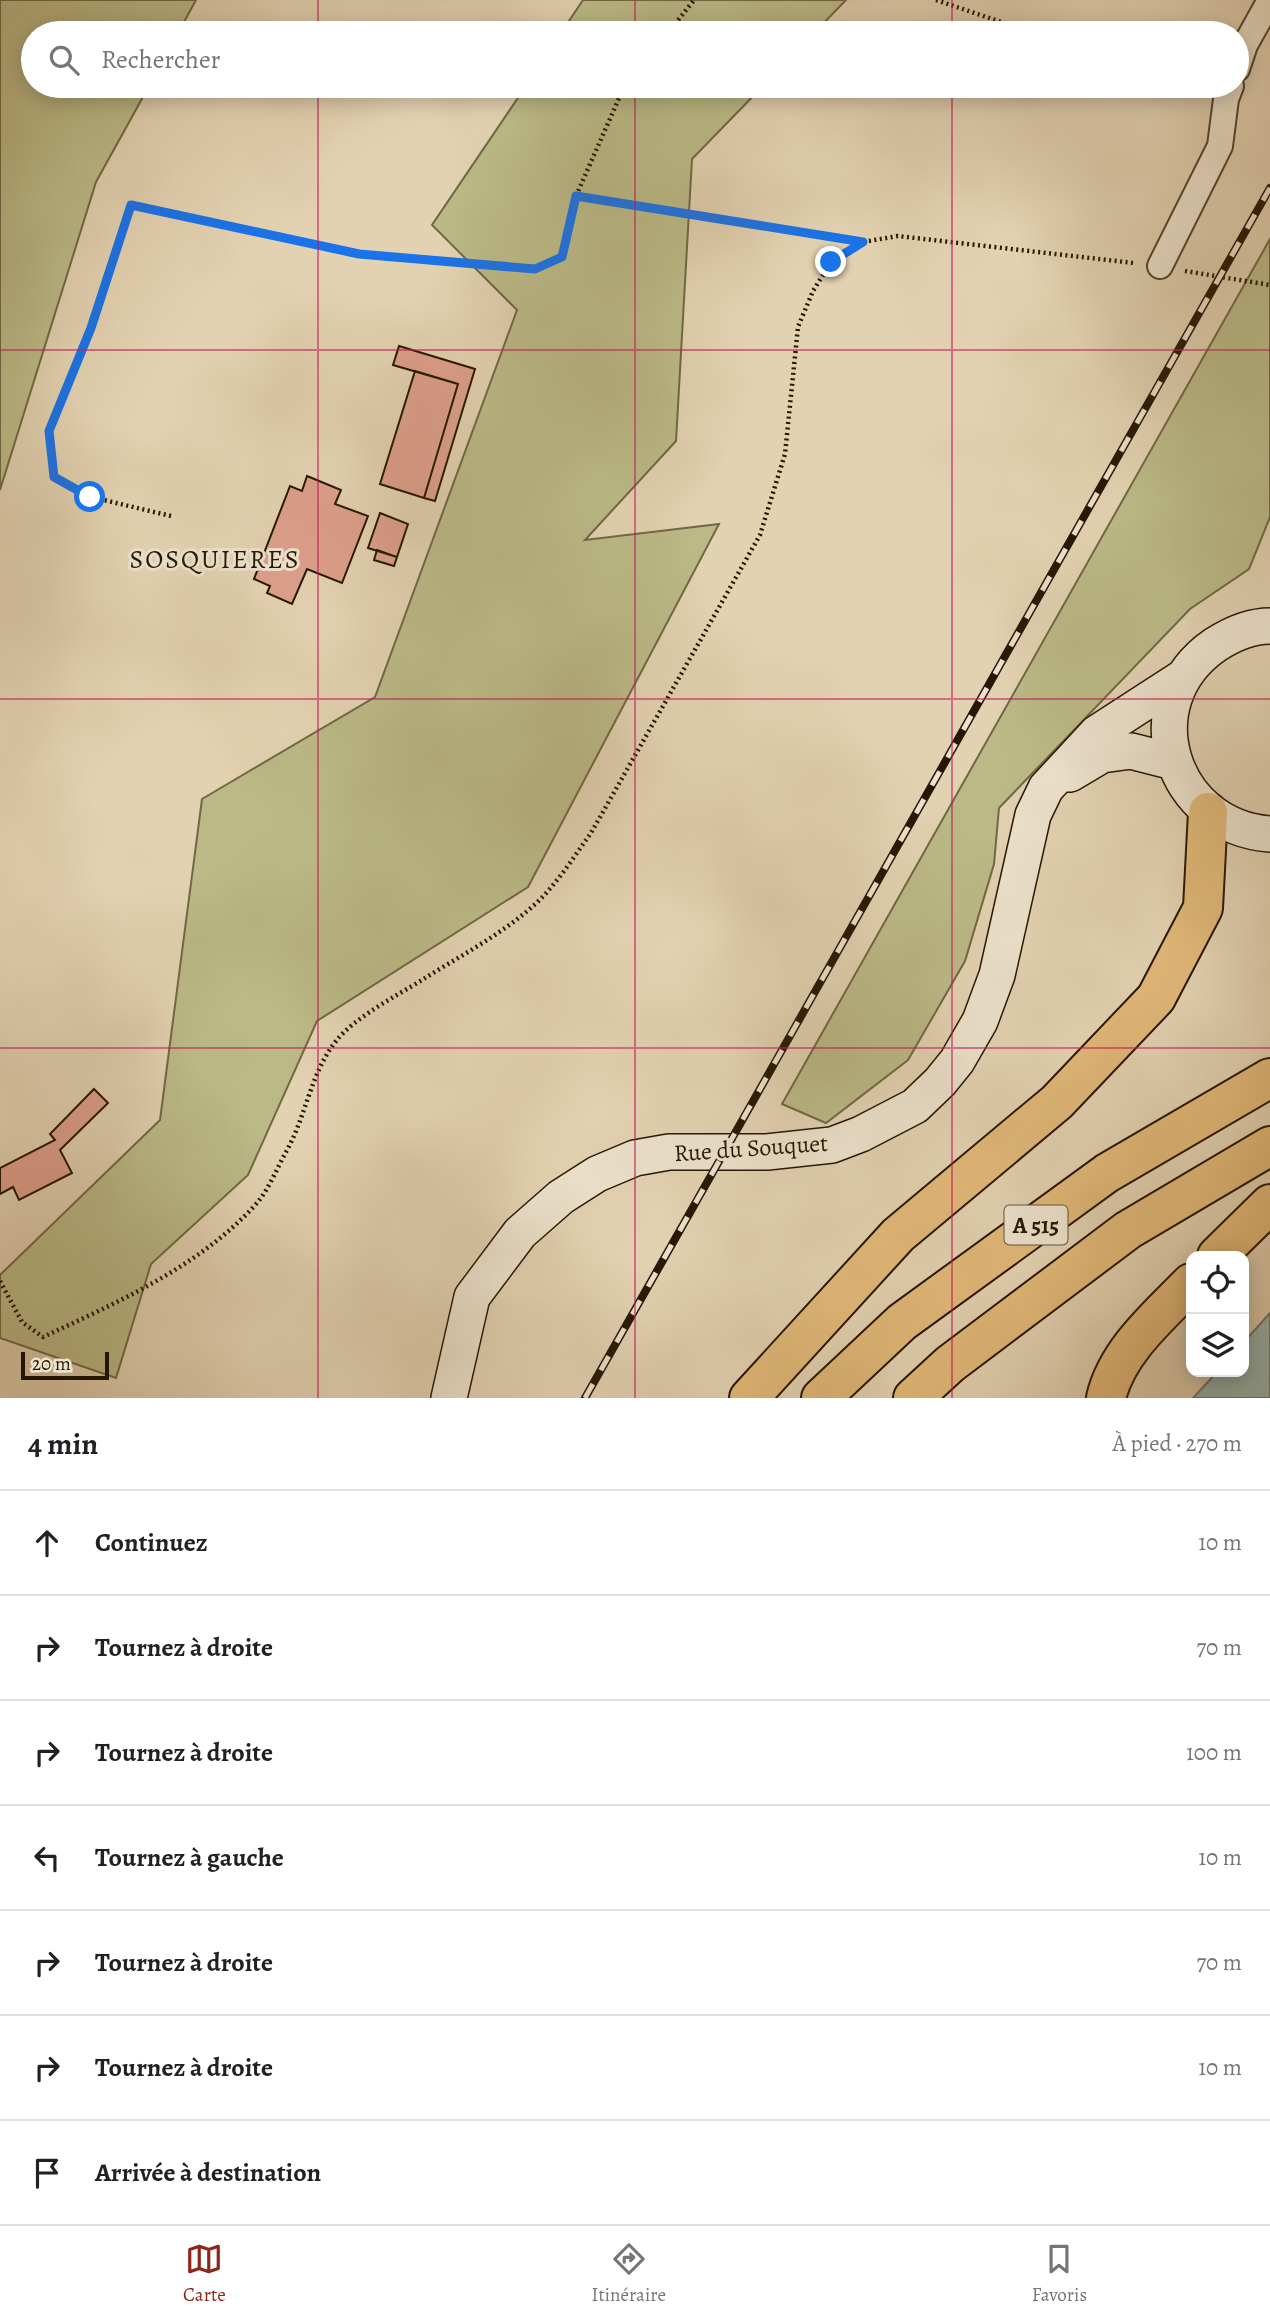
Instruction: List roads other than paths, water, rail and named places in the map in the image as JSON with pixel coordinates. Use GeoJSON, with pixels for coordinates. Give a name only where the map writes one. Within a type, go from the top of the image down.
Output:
{"type":"FeatureCollection","features":[{"type":"Feature","properties":{"kind":"highway"},"geometry":{"type":"LineString","coordinates":[[749,1398],[898,1235],[1057,1102],[1156,998],[1203,908],[1208,812]]}},
{"type":"Feature","properties":{"kind":"highway","name":"A 515"},"geometry":{"type":"LineString","coordinates":[[821,1398],[902,1322],[1108,1173],[1270,1078]]}},
{"type":"Feature","properties":{"kind":"highway","name":"A 515"},"geometry":{"type":"LineString","coordinates":[[912,1398],[950,1364],[1128,1230],[1270,1146]]}},
{"type":"Feature","properties":{"kind":"highway"},"geometry":{"type":"LineString","coordinates":[[1222,1251],[1270,1204]]}},
{"type":"Feature","properties":{"kind":"highway"},"geometry":{"type":"LineString","coordinates":[[1106,1398],[1119,1365],[1135,1343],[1186,1288]]}},
{"type":"Feature","properties":{"kind":"street"},"geometry":{"type":"LineString","coordinates":[[1249,38],[1270,0]]}},
{"type":"Feature","properties":{"kind":"street"},"geometry":{"type":"LineString","coordinates":[[1160,266],[1220,146],[1226,98]]}},
{"type":"Feature","properties":{"kind":"street"},"geometry":{"type":"LineString","coordinates":[[1266,618],[1228,636],[1202,654],[1182,678],[1172,705],[1169,733],[1174,762],[1187,790],[1208,812],[1229,825],[1252,833],[1270,834]]}},
{"type":"Feature","properties":{"kind":"street","name":"Rue du Souquet"},"geometry":{"type":"LineString","coordinates":[[449,1398],[472,1297],[520,1233],[562,1197],[597,1174],[635,1158],[669,1152],[767,1152],[832,1144],[861,1134],[915,1106],[940,1082],[957,1061],[980,1021],[997,975],[1033,815],[1046,788],[1097,733],[1182,678]]}},
{"type":"Feature","properties":{"kind":"street"},"geometry":{"type":"LineString","coordinates":[[1046,788],[1102,755],[1131,751],[1174,762]]}},
{"type":"Feature","properties":{"kind":"water"},"geometry":{"type":"Polygon","coordinates":[[[1270,1313],[1270,1398],[1193,1398],[1212,1377],[1249,1377],[1249,1336],[1270,1313]]]}},
{"type":"Feature","properties":{"kind":"railway"},"geometry":{"type":"LineString","coordinates":[[585,1398],[1270,188]]}},
{"type":"Feature","properties":{"kind":"district","name":"SOSQUIERES"},"geometry":{"type":"Point","coordinates":[215,559]}}]}
